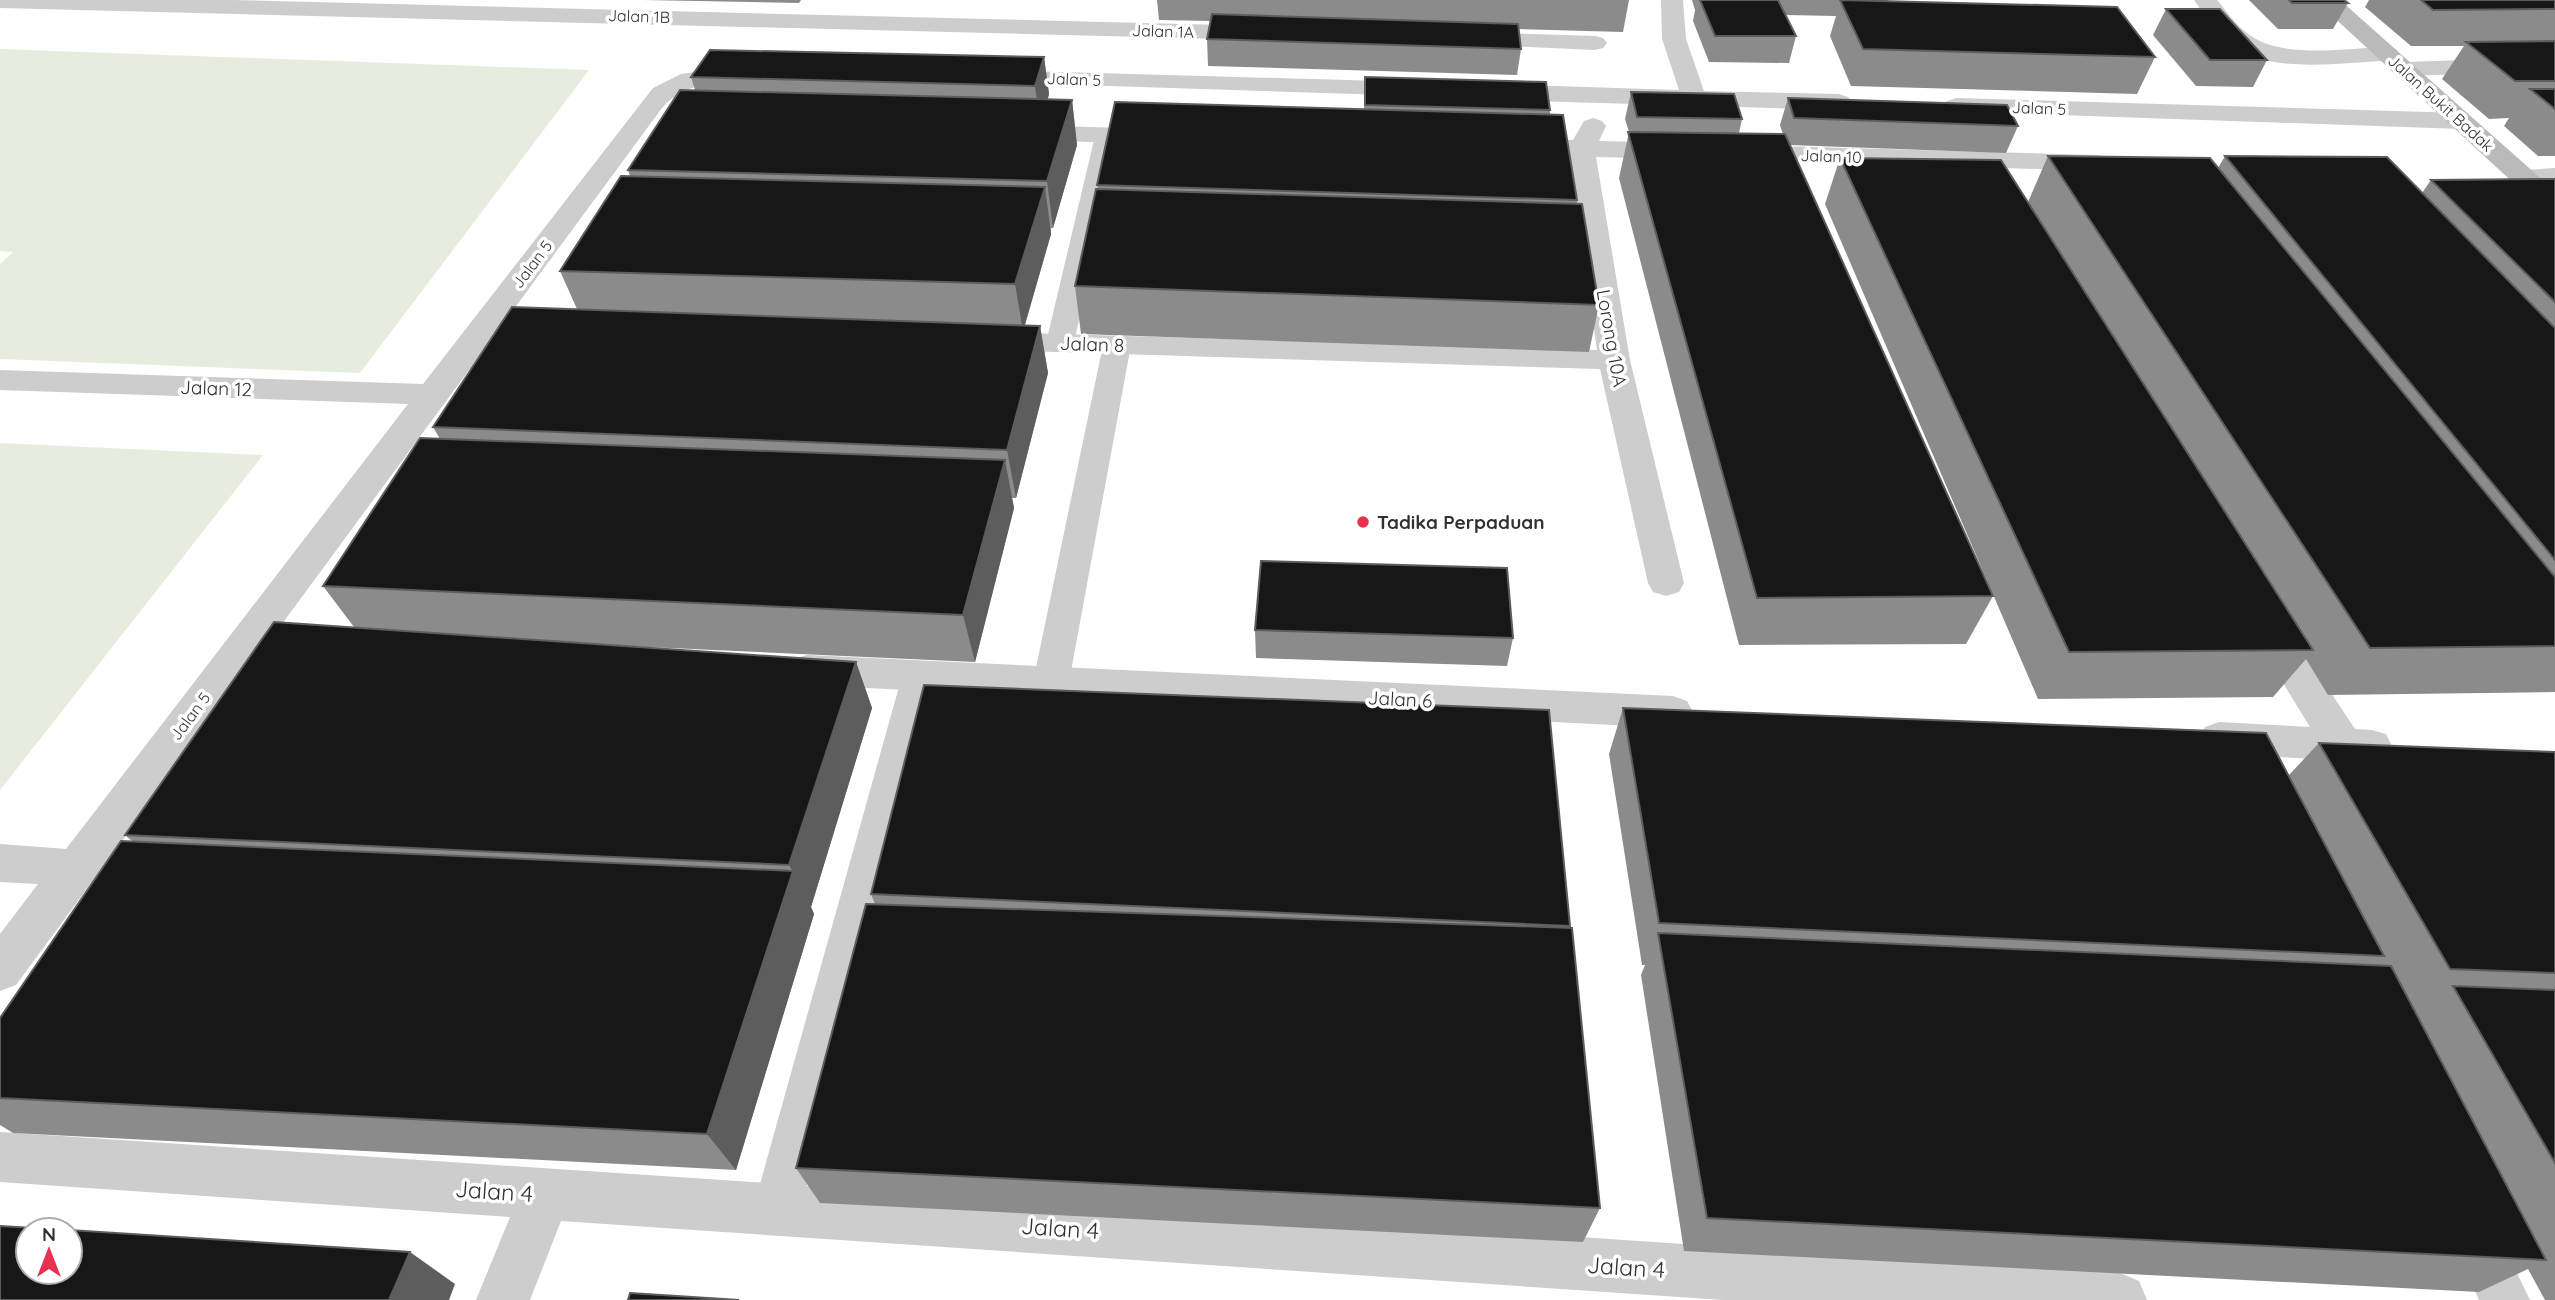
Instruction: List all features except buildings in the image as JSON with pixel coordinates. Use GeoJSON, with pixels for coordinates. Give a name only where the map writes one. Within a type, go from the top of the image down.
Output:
{"type":"FeatureCollection","features":[{"type":"Feature","properties":{"kind":"main road","name":"Jalan Bukit Badak"},"geometry":{"type":"LineString","coordinates":[[2326,0],[2555,206]]}},
{"type":"Feature","properties":{"kind":"street"},"geometry":{"type":"LineString","coordinates":[[1026,0],[1025,26],[1044,78]]}},
{"type":"Feature","properties":{"kind":"street"},"geometry":{"type":"LineString","coordinates":[[1672,0],[1674,39],[1694,98]]}},
{"type":"Feature","properties":{"kind":"street"},"geometry":{"type":"LineString","coordinates":[[2205,0],[2244,42],[2259,50],[2281,55],[2395,61],[2555,64]]}},
{"type":"Feature","properties":{"kind":"street","name":"Jalan 1B"},"geometry":{"type":"LineString","coordinates":[[0,1],[337,4],[1025,26]]}},
{"type":"Feature","properties":{"kind":"street","name":"Jalan 1A"},"geometry":{"type":"LineString","coordinates":[[1025,26],[1289,34]]}},
{"type":"Feature","properties":{"kind":"street"},"geometry":{"type":"LineString","coordinates":[[1442,39],[1595,43]]}},
{"type":"Feature","properties":{"kind":"street","name":"Jalan 5"},"geometry":{"type":"LineString","coordinates":[[0,970],[486,325],[654,120],[663,92],[683,82],[729,73],[762,72]]}},
{"type":"Feature","properties":{"kind":"street","name":"Jalan 5"},"geometry":{"type":"LineString","coordinates":[[964,76],[1443,90]]}},
{"type":"Feature","properties":{"kind":"street"},"geometry":{"type":"LineString","coordinates":[[1470,91],[1861,103]]}},
{"type":"Feature","properties":{"kind":"street"},"geometry":{"type":"LineString","coordinates":[[1582,149],[1608,95]]}},
{"type":"Feature","properties":{"kind":"street","name":"Jalan 5"},"geometry":{"type":"LineString","coordinates":[[1931,105],[2461,121]]}},
{"type":"Feature","properties":{"kind":"street"},"geometry":{"type":"LineString","coordinates":[[997,132],[1190,138]]}},
{"type":"Feature","properties":{"kind":"street","name":"Jalan 10"},"geometry":{"type":"LineString","coordinates":[[1498,146],[2124,163]]}},
{"type":"Feature","properties":{"kind":"street","name":"Lorong 10A"},"geometry":{"type":"LineString","coordinates":[[1582,149],[1614,360],[1666,583]]}},
{"type":"Feature","properties":{"kind":"street"},"geometry":{"type":"LineString","coordinates":[[2522,177],[2555,176]]}},
{"type":"Feature","properties":{"kind":"street"},"geometry":{"type":"LineString","coordinates":[[486,325],[527,326]]}},
{"type":"Feature","properties":{"kind":"street","name":"Jalan 8"},"geometry":{"type":"LineString","coordinates":[[964,340],[1614,360]]}},
{"type":"Feature","properties":{"kind":"street","name":"Jalan 12"},"geometry":{"type":"LineString","coordinates":[[0,380],[433,395]]}},
{"type":"Feature","properties":{"kind":"street"},"geometry":{"type":"LineString","coordinates":[[2254,604],[2343,744]]}},
{"type":"Feature","properties":{"kind":"street"},"geometry":{"type":"LineString","coordinates":[[246,643],[287,645]]}},
{"type":"Feature","properties":{"kind":"street","name":"Jalan 6"},"geometry":{"type":"LineString","coordinates":[[769,668],[1715,714]]}},
{"type":"Feature","properties":{"kind":"street"},"geometry":{"type":"LineString","coordinates":[[2186,737],[2409,747]]}},
{"type":"Feature","properties":{"kind":"street"},"geometry":{"type":"LineString","coordinates":[[0,863],[76,868]]}},
{"type":"Feature","properties":{"kind":"street","name":"Jalan 4"},"geometry":{"type":"LineString","coordinates":[[0,1157],[2120,1300]]}},
{"type":"Feature","properties":{"kind":"street"},"geometry":{"type":"LineString","coordinates":[[503,1300],[545,1194]]}},
{"type":"Feature","properties":{"kind":"lane"},"geometry":{"type":"LineString","coordinates":[[1060,343],[1107,136]]}},
{"type":"Feature","properties":{"kind":"lane"},"geometry":{"type":"LineString","coordinates":[[1051,682],[1117,345]]}},
{"type":"Feature","properties":{"kind":"lane"},"geometry":{"type":"LineString","coordinates":[[777,1209],[920,676]]}},
{"type":"Feature","properties":{"kind":"lane"},"geometry":{"type":"LineString","coordinates":[[2228,739],[2246,776]]}},
{"type":"Feature","properties":{"kind":"lane"},"geometry":{"type":"LineString","coordinates":[[2462,1213],[2505,1300]]}},
{"type":"Feature","properties":{"kind":"green space"},"geometry":{"type":"Polygon","coordinates":[[[0,49],[589,70],[360,373],[0,359],[0,264],[13,252],[0,251],[0,49]]]}},
{"type":"Feature","properties":{"kind":"green space"},"geometry":{"type":"Polygon","coordinates":[[[0,443],[263,455],[0,790],[0,443]]]}},
{"type":"Feature","properties":{"kind":"place","name":"Tadika Perpaduan"},"geometry":{"type":"Point","coordinates":[1363,522]}}]}
